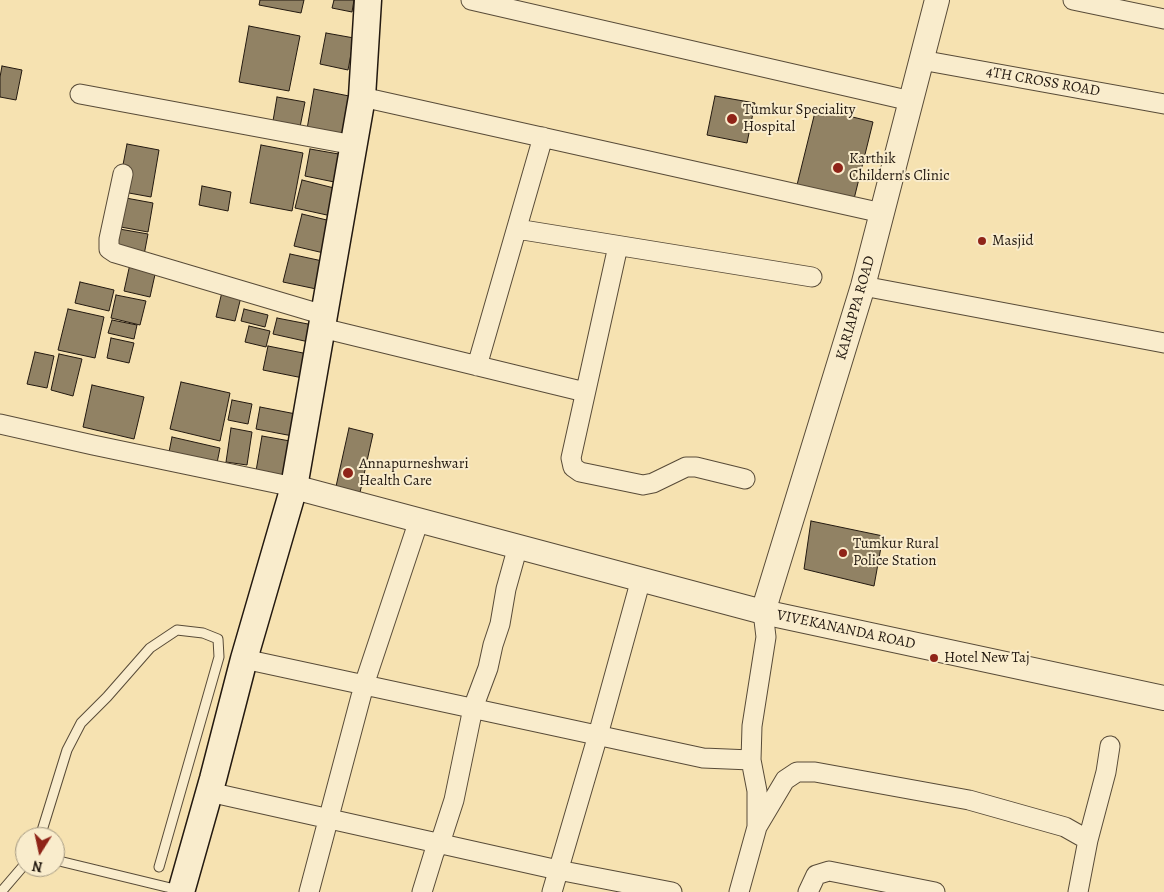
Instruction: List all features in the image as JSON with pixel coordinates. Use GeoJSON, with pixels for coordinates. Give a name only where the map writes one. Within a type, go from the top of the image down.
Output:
{"type":"FeatureCollection","features":[{"type":"Feature","properties":{"kind":"main road"},"geometry":{"type":"LineString","coordinates":[[181,892],[244,659],[294,487],[362,97],[368,0]]}},
{"type":"Feature","properties":{"kind":"street"},"geometry":{"type":"LineString","coordinates":[[471,0],[911,101]]}},
{"type":"Feature","properties":{"kind":"street","name":"KARIAPPA ROAD"},"geometry":{"type":"LineString","coordinates":[[763,612],[863,286],[936,0]]}},
{"type":"Feature","properties":{"kind":"street"},"geometry":{"type":"LineString","coordinates":[[1073,0],[1164,19]]}},
{"type":"Feature","properties":{"kind":"street","name":"4TH CROSS ROAD"},"geometry":{"type":"LineString","coordinates":[[921,60],[1164,104]]}},
{"type":"Feature","properties":{"kind":"street"},"geometry":{"type":"LineString","coordinates":[[80,94],[354,145]]}},
{"type":"Feature","properties":{"kind":"street"},"geometry":{"type":"LineString","coordinates":[[362,97],[882,213]]}},
{"type":"Feature","properties":{"kind":"street"},"geometry":{"type":"LineString","coordinates":[[477,366],[543,137]]}},
{"type":"Feature","properties":{"kind":"street"},"geometry":{"type":"LineString","coordinates":[[123,174],[109,240],[109,248],[116,253],[323,322],[477,366],[585,392]]}},
{"type":"Feature","properties":{"kind":"street"},"geometry":{"type":"LineString","coordinates":[[516,229],[812,277]]}},
{"type":"Feature","properties":{"kind":"street"},"geometry":{"type":"LineString","coordinates":[[618,246],[571,458],[573,467],[580,472],[643,485],[653,483],[686,467],[696,467],[745,479]]}},
{"type":"Feature","properties":{"kind":"street"},"geometry":{"type":"LineString","coordinates":[[863,286],[1164,343]]}},
{"type":"Feature","properties":{"kind":"street"},"geometry":{"type":"LineString","coordinates":[[0,424],[294,487]]}},
{"type":"Feature","properties":{"kind":"street","name":"VIVEKANANDA ROAD"},"geometry":{"type":"LineString","coordinates":[[294,487],[763,612],[1164,698]]}},
{"type":"Feature","properties":{"kind":"street"},"geometry":{"type":"LineString","coordinates":[[308,892],[364,685],[419,520]]}},
{"type":"Feature","properties":{"kind":"street"},"geometry":{"type":"LineString","coordinates":[[422,892],[454,800],[473,708],[488,668],[518,546]]}},
{"type":"Feature","properties":{"kind":"street"},"geometry":{"type":"LineString","coordinates":[[552,892],[641,579]]}},
{"type":"Feature","properties":{"kind":"street"},"geometry":{"type":"LineString","coordinates":[[757,827],[757,791],[751,760],[752,726],[766,637],[763,612]]}},
{"type":"Feature","properties":{"kind":"street"},"geometry":{"type":"LineString","coordinates":[[244,659],[703,758],[751,760]]}},
{"type":"Feature","properties":{"kind":"street"},"geometry":{"type":"LineString","coordinates":[[1078,892],[1088,840],[1106,772],[1110,746]]}},
{"type":"Feature","properties":{"kind":"street"},"geometry":{"type":"LineString","coordinates":[[739,892],[757,827],[785,780],[797,772],[815,772],[968,800],[1065,827],[1088,840]]}},
{"type":"Feature","properties":{"kind":"street"},"geometry":{"type":"LineString","coordinates":[[209,792],[558,870],[672,892]]}},
{"type":"Feature","properties":{"kind":"street"},"geometry":{"type":"LineString","coordinates":[[808,892],[816,875],[829,871],[935,892]]}},
{"type":"Feature","properties":{"kind":"lane"},"geometry":{"type":"LineString","coordinates":[[43,827],[67,750],[80,723],[107,697],[150,648],[177,630],[203,633],[218,639],[219,657],[159,867]]}},
{"type":"Feature","properties":{"kind":"lane"},"geometry":{"type":"LineString","coordinates":[[65,863],[181,892]]}},
{"type":"Feature","properties":{"kind":"lane"},"geometry":{"type":"LineString","coordinates":[[1,892],[15,876]]}},
{"type":"Feature","properties":{"kind":"building"},"geometry":{"type":"Polygon","coordinates":[[[260,0],[304,0],[301,13],[259,5],[260,0]]]}},
{"type":"Feature","properties":{"kind":"building"},"geometry":{"type":"Polygon","coordinates":[[[334,0],[354,0],[352,12],[332,8],[334,0]]]}},
{"type":"Feature","properties":{"kind":"building"},"geometry":{"type":"Polygon","coordinates":[[[249,26],[300,36],[289,91],[239,82],[249,26]]]}},
{"type":"Feature","properties":{"kind":"building"},"geometry":{"type":"Polygon","coordinates":[[[326,33],[354,38],[348,70],[320,64],[326,33]]]}},
{"type":"Feature","properties":{"kind":"building"},"geometry":{"type":"Polygon","coordinates":[[[2,66],[22,70],[16,100],[0,97],[2,66]]]}},
{"type":"Feature","properties":{"kind":"building"},"geometry":{"type":"Polygon","coordinates":[[[314,89],[349,96],[342,136],[307,129],[314,89]]]}},
{"type":"Feature","properties":{"kind":"building"},"geometry":{"type":"Polygon","coordinates":[[[715,96],[755,103],[747,143],[707,135],[715,96]]]}},
{"type":"Feature","properties":{"kind":"building"},"geometry":{"type":"Polygon","coordinates":[[[277,97],[305,102],[299,132],[272,127],[277,97]]]}},
{"type":"Feature","properties":{"kind":"building"},"geometry":{"type":"Polygon","coordinates":[[[816,108],[873,122],[854,199],[797,185],[816,108]]]}},
{"type":"Feature","properties":{"kind":"building"},"geometry":{"type":"Polygon","coordinates":[[[127,144],[159,150],[151,197],[118,191],[127,144]]]}},
{"type":"Feature","properties":{"kind":"building"},"geometry":{"type":"Polygon","coordinates":[[[261,145],[303,153],[292,211],[250,203],[261,145]]]}},
{"type":"Feature","properties":{"kind":"building"},"geometry":{"type":"Polygon","coordinates":[[[310,149],[350,156],[344,184],[305,176],[310,149]]]}},
{"type":"Feature","properties":{"kind":"building"},"geometry":{"type":"Polygon","coordinates":[[[302,180],[342,190],[336,217],[295,208],[302,180]]]}},
{"type":"Feature","properties":{"kind":"building"},"geometry":{"type":"Polygon","coordinates":[[[202,186],[231,192],[228,211],[199,205],[202,186]]]}},
{"type":"Feature","properties":{"kind":"building"},"geometry":{"type":"Polygon","coordinates":[[[115,196],[153,203],[148,232],[110,225],[115,196]]]}},
{"type":"Feature","properties":{"kind":"building"},"geometry":{"type":"Polygon","coordinates":[[[302,214],[335,222],[328,254],[294,246],[302,214]]]}},
{"type":"Feature","properties":{"kind":"building"},"geometry":{"type":"Polygon","coordinates":[[[108,227],[148,234],[144,255],[105,247],[108,227]]]}},
{"type":"Feature","properties":{"kind":"building"},"geometry":{"type":"Polygon","coordinates":[[[290,254],[327,262],[321,290],[283,282],[290,254]]]}},
{"type":"Feature","properties":{"kind":"building"},"geometry":{"type":"Polygon","coordinates":[[[130,264],[156,270],[150,297],[124,291],[130,264]]]}},
{"type":"Feature","properties":{"kind":"building"},"geometry":{"type":"Polygon","coordinates":[[[80,282],[114,290],[109,311],[75,303],[80,282]]]}},
{"type":"Feature","properties":{"kind":"building"},"geometry":{"type":"Polygon","coordinates":[[[222,292],[241,297],[235,321],[216,317],[222,292]]]}},
{"type":"Feature","properties":{"kind":"building"},"geometry":{"type":"Polygon","coordinates":[[[116,295],[146,301],[140,325],[111,318],[116,295]]]}},
{"type":"Feature","properties":{"kind":"building"},"geometry":{"type":"Polygon","coordinates":[[[68,309],[104,317],[95,358],[58,350],[68,309]]]}},
{"type":"Feature","properties":{"kind":"building"},"geometry":{"type":"Polygon","coordinates":[[[244,309],[268,315],[265,327],[241,321],[244,309]]]}},
{"type":"Feature","properties":{"kind":"building"},"geometry":{"type":"Polygon","coordinates":[[[277,318],[313,325],[309,342],[273,334],[277,318]]]}},
{"type":"Feature","properties":{"kind":"building"},"geometry":{"type":"Polygon","coordinates":[[[112,320],[137,325],[134,339],[108,333],[112,320]]]}},
{"type":"Feature","properties":{"kind":"building"},"geometry":{"type":"Polygon","coordinates":[[[249,326],[270,331],[266,347],[245,342],[249,326]]]}},
{"type":"Feature","properties":{"kind":"building"},"geometry":{"type":"Polygon","coordinates":[[[111,338],[134,343],[129,363],[107,358],[111,338]]]}},
{"type":"Feature","properties":{"kind":"building"},"geometry":{"type":"Polygon","coordinates":[[[268,346],[308,354],[303,378],[263,370],[268,346]]]}},
{"type":"Feature","properties":{"kind":"building"},"geometry":{"type":"Polygon","coordinates":[[[35,352],[54,356],[47,388],[27,384],[35,352]]]}},
{"type":"Feature","properties":{"kind":"building"},"geometry":{"type":"Polygon","coordinates":[[[59,354],[82,359],[73,396],[51,390],[59,354]]]}},
{"type":"Feature","properties":{"kind":"building"},"geometry":{"type":"Polygon","coordinates":[[[181,382],[230,393],[220,441],[170,429],[181,382]]]}},
{"type":"Feature","properties":{"kind":"building"},"geometry":{"type":"Polygon","coordinates":[[[92,385],[144,397],[134,439],[83,427],[92,385]]]}},
{"type":"Feature","properties":{"kind":"building"},"geometry":{"type":"Polygon","coordinates":[[[232,400],[252,404],[248,424],[228,420],[232,400]]]}},
{"type":"Feature","properties":{"kind":"building"},"geometry":{"type":"Polygon","coordinates":[[[260,407],[301,415],[298,437],[256,429],[260,407]]]}},
{"type":"Feature","properties":{"kind":"building"},"geometry":{"type":"Polygon","coordinates":[[[231,428],[252,432],[247,465],[226,462],[231,428]]]}},
{"type":"Feature","properties":{"kind":"building"},"geometry":{"type":"Polygon","coordinates":[[[349,428],[373,434],[359,497],[335,491],[349,428]]]}},
{"type":"Feature","properties":{"kind":"building"},"geometry":{"type":"Polygon","coordinates":[[[262,436],[290,441],[285,476],[256,471],[262,436]]]}},
{"type":"Feature","properties":{"kind":"building"},"geometry":{"type":"Polygon","coordinates":[[[172,437],[220,448],[217,463],[169,452],[172,437]]]}},
{"type":"Feature","properties":{"kind":"building","name":"Tumkur Rural Police Station"},"geometry":{"type":"Polygon","coordinates":[[[811,521],[883,536],[874,586],[804,569],[811,521]]]}},
{"type":"Feature","properties":{"kind":"place","name":"Tumkur Speciality Hospital"},"geometry":{"type":"Point","coordinates":[732,119]}},
{"type":"Feature","properties":{"kind":"place","name":"Karthik Childern's Clinic"},"geometry":{"type":"Point","coordinates":[838,168]}},
{"type":"Feature","properties":{"kind":"place","name":"Masjid"},"geometry":{"type":"Point","coordinates":[982,241]}},
{"type":"Feature","properties":{"kind":"place","name":"Annapurneshwari Health Care"},"geometry":{"type":"Point","coordinates":[348,473]}},
{"type":"Feature","properties":{"kind":"place","name":"Tumkur Rural Police Station"},"geometry":{"type":"Point","coordinates":[843,553]}},
{"type":"Feature","properties":{"kind":"place","name":"Hotel New Taj"},"geometry":{"type":"Point","coordinates":[934,658]}}]}
